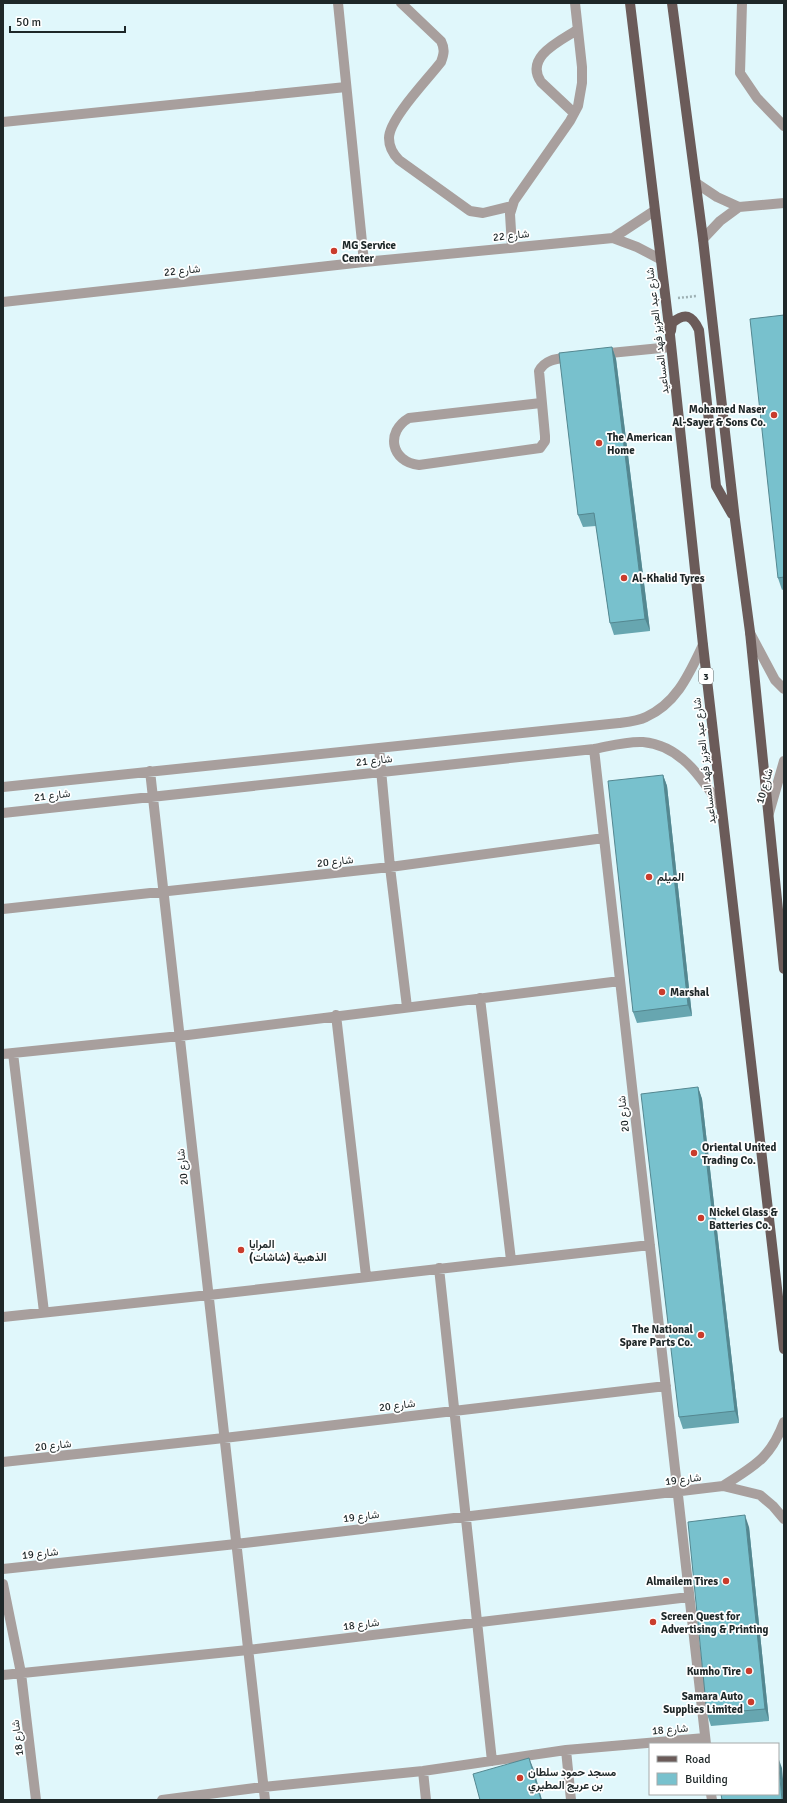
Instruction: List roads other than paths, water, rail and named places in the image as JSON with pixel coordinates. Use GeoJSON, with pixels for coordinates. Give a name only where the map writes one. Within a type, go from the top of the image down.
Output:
{"type":"FeatureCollection","features":[{"type":"Feature","properties":{"kind":"main road","name":"شارع عبد العزيز فهد المساعيد"},"geometry":{"type":"LineString","coordinates":[[630,3],[670,334],[721,807],[784,1349]]}},
{"type":"Feature","properties":{"kind":"main road"},"geometry":{"type":"LineString","coordinates":[[672,3],[710,294],[735,520],[750,632],[784,969]]}},
{"type":"Feature","properties":{"kind":"main road"},"geometry":{"type":"LineString","coordinates":[[670,334],[672,323],[679,317],[688,317],[695,320],[699,330],[716,486],[735,520]]}},
{"type":"Feature","properties":{"kind":"street"},"geometry":{"type":"LineString","coordinates":[[338,3],[364,262]]}},
{"type":"Feature","properties":{"kind":"street"},"geometry":{"type":"LineString","coordinates":[[401,3],[441,41],[444,48],[444,54],[441,62],[399,115],[390,130],[390,147],[399,160],[470,211],[483,213],[512,206]]}},
{"type":"Feature","properties":{"kind":"street"},"geometry":{"type":"LineString","coordinates":[[512,247],[510,214],[512,206],[574,113],[580,95],[582,83],[575,3]]}},
{"type":"Feature","properties":{"kind":"street"},"geometry":{"type":"LineString","coordinates":[[742,3],[740,73],[757,98],[784,126]]}},
{"type":"Feature","properties":{"kind":"street"},"geometry":{"type":"LineString","coordinates":[[574,113],[541,82],[537,76],[536,66],[540,57],[548,48],[578,30]]}},
{"type":"Feature","properties":{"kind":"street"},"geometry":{"type":"LineString","coordinates":[[3,122],[346,87]]}},
{"type":"Feature","properties":{"kind":"street"},"geometry":{"type":"LineString","coordinates":[[696,183],[717,197],[739,207],[784,203]]}},
{"type":"Feature","properties":{"kind":"street"},"geometry":{"type":"LineString","coordinates":[[703,239],[720,221],[739,207]]}},
{"type":"Feature","properties":{"kind":"street","name":"شارع 22"},"geometry":{"type":"LineString","coordinates":[[613,238],[654,211]]}},
{"type":"Feature","properties":{"kind":"street","name":"شارع 22"},"geometry":{"type":"LineString","coordinates":[[3,302],[364,262],[613,238],[637,247],[660,259]]}},
{"type":"Feature","properties":{"kind":"street"},"geometry":{"type":"LineString","coordinates":[[541,403],[409,418],[398,426],[394,439],[394,446],[400,458],[406,462],[419,465],[536,449],[543,445],[545,441],[541,403],[538,377],[542,366],[552,359],[671,347]]}},
{"type":"Feature","properties":{"kind":"street"},"geometry":{"type":"LineString","coordinates":[[750,632],[775,680],[784,689]]}},
{"type":"Feature","properties":{"kind":"street","name":"شارع 21"},"geometry":{"type":"LineString","coordinates":[[3,787],[619,723],[645,718],[661,709],[683,686],[703,645]]}},
{"type":"Feature","properties":{"kind":"street","name":"شارع 21"},"geometry":{"type":"LineString","coordinates":[[3,813],[594,749],[628,742],[644,742],[658,745],[691,766],[721,807]]}},
{"type":"Feature","properties":{"kind":"street"},"geometry":{"type":"LineString","coordinates":[[379,748],[390,867],[407,1007]]}},
{"type":"Feature","properties":{"kind":"street","name":"شارع 20"},"geometry":{"type":"LineString","coordinates":[[594,749],[678,1492]]}},
{"type":"Feature","properties":{"kind":"street","name":"شارع 10"},"geometry":{"type":"LineString","coordinates":[[768,817],[784,762]]}},
{"type":"Feature","properties":{"kind":"street","name":"شارع 20"},"geometry":{"type":"LineString","coordinates":[[150,771],[165,891],[236,1544]]}},
{"type":"Feature","properties":{"kind":"street","name":"شارع 20"},"geometry":{"type":"LineString","coordinates":[[3,908],[390,867],[604,838]]}},
{"type":"Feature","properties":{"kind":"street"},"geometry":{"type":"LineString","coordinates":[[44,1312],[8,1054],[180,1036],[336,1015],[620,982]]}},
{"type":"Feature","properties":{"kind":"street"},"geometry":{"type":"LineString","coordinates":[[480,998],[511,1260]]}},
{"type":"Feature","properties":{"kind":"street"},"geometry":{"type":"LineString","coordinates":[[336,1015],[366,1276]]}},
{"type":"Feature","properties":{"kind":"street"},"geometry":{"type":"LineString","coordinates":[[3,1316],[208,1295],[650,1245]]}},
{"type":"Feature","properties":{"kind":"street"},"geometry":{"type":"LineString","coordinates":[[439,1268],[492,1761]]}},
{"type":"Feature","properties":{"kind":"street","name":"شارع 20"},"geometry":{"type":"LineString","coordinates":[[3,1462],[224,1438],[666,1386]]}},
{"type":"Feature","properties":{"kind":"street","name":"شارع 19"},"geometry":{"type":"LineString","coordinates":[[723,1486],[750,1469],[766,1456],[778,1438],[784,1422]]}},
{"type":"Feature","properties":{"kind":"street","name":"شارع 19"},"geometry":{"type":"LineString","coordinates":[[3,1569],[236,1544],[723,1486],[760,1494],[784,1519]]}},
{"type":"Feature","properties":{"kind":"street","name":"شارع 18"},"geometry":{"type":"LineString","coordinates":[[675,1743],[706,1741],[678,1492]]}},
{"type":"Feature","properties":{"kind":"street"},"geometry":{"type":"LineString","coordinates":[[236,1544],[265,1800]]}},
{"type":"Feature","properties":{"kind":"street","name":"شارع 18"},"geometry":{"type":"LineString","coordinates":[[3,1584],[21,1673],[36,1800]]}},
{"type":"Feature","properties":{"kind":"street","name":"شارع 18"},"geometry":{"type":"LineString","coordinates":[[3,1675],[248,1650],[689,1597]]}},
{"type":"Feature","properties":{"kind":"street","name":"شارع 18"},"geometry":{"type":"LineString","coordinates":[[162,1800],[263,1787],[423,1771],[566,1750],[649,1745]]}},
{"type":"Feature","properties":{"kind":"street"},"geometry":{"type":"LineString","coordinates":[[566,1750],[571,1800]]}},
{"type":"Feature","properties":{"kind":"street"},"geometry":{"type":"LineString","coordinates":[[423,1771],[426,1800]]}},
{"type":"Feature","properties":{"kind":"place","name":"MG Service Center"},"geometry":{"type":"Point","coordinates":[334,251]}},
{"type":"Feature","properties":{"kind":"place","name":"Mohamed Naser Al-Sayer & Sons Co."},"geometry":{"type":"Point","coordinates":[774,415]}},
{"type":"Feature","properties":{"kind":"place","name":"The American Home"},"geometry":{"type":"Point","coordinates":[599,443]}},
{"type":"Feature","properties":{"kind":"place","name":"Al-Khalid Tyres"},"geometry":{"type":"Point","coordinates":[624,578]}},
{"type":"Feature","properties":{"kind":"place","name":"الميلم"},"geometry":{"type":"Point","coordinates":[649,877]}},
{"type":"Feature","properties":{"kind":"place","name":"Marshal"},"geometry":{"type":"Point","coordinates":[662,992]}},
{"type":"Feature","properties":{"kind":"place","name":"Oriental United Trading Co."},"geometry":{"type":"Point","coordinates":[694,1153]}},
{"type":"Feature","properties":{"kind":"place","name":"Nickel Glass & Batteries Co."},"geometry":{"type":"Point","coordinates":[701,1218]}},
{"type":"Feature","properties":{"kind":"place","name":"المرايا الذهبية (شاشات)"},"geometry":{"type":"Point","coordinates":[241,1250]}},
{"type":"Feature","properties":{"kind":"place","name":"The National Spare Parts Co."},"geometry":{"type":"Point","coordinates":[701,1335]}},
{"type":"Feature","properties":{"kind":"place","name":"Almailem Tires"},"geometry":{"type":"Point","coordinates":[726,1581]}},
{"type":"Feature","properties":{"kind":"place","name":"Screen Quest for Advertising & Printing"},"geometry":{"type":"Point","coordinates":[653,1622]}},
{"type":"Feature","properties":{"kind":"place","name":"Kumho Tire"},"geometry":{"type":"Point","coordinates":[749,1671]}},
{"type":"Feature","properties":{"kind":"place","name":"Samara Auto Supplies Limited"},"geometry":{"type":"Point","coordinates":[751,1702]}},
{"type":"Feature","properties":{"kind":"place","name":"مسجد حمود سلطان بن عريج المطيري"},"geometry":{"type":"Point","coordinates":[520,1778]}}]}
